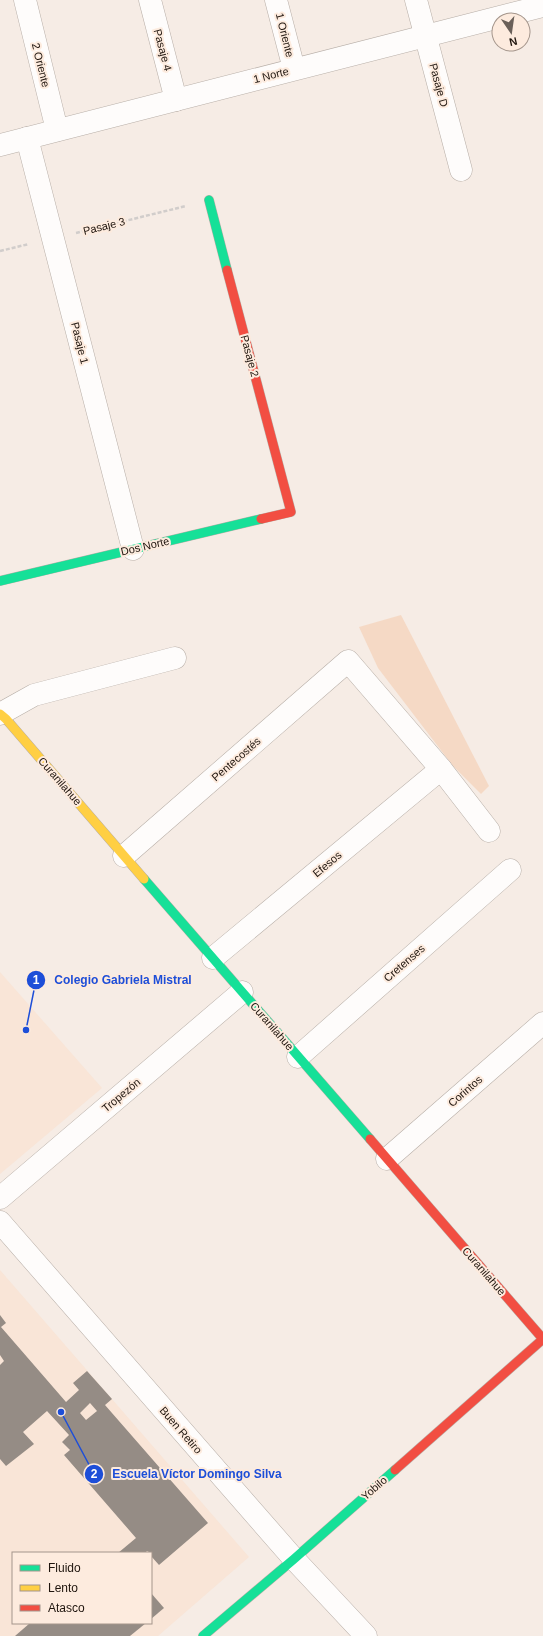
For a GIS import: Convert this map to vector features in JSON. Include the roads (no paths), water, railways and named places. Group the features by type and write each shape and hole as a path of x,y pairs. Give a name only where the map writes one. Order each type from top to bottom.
{"street":[{"name":"2 Oriente","path":"25,0 57,130"},
{"name":"Pasaje 4","path":"150,0 176,100"},
{"name":"1 Oriente","path":"276,0 294,69"},
{"name":"Pasaje D","path":"416,0 461,170"},
{"name":"1 Norte","path":"0,145 543,6"},
{"name":"Pasaje 1","path":"27,138 133,549"},
{"name":"Pasaje 2","path":"209,200 291,512"},
{"name":"Dos Norte","path":"0,581 291,512"},
{"path":"0,714 34,695 176,658"},
{"name":"Pentecostés","path":"124,856 348,661 441,769"},
{"name":"Curanilahue","path":"0,714 543,1339"},
{"path":"441,769 489,831"},
{"name":"Efesos","path":"213,958 441,769"},
{"name":"Cretenses","path":"298,1056 510,870"},
{"name":"Tropezón","path":"0,1198 242,992"},
{"name":"Corintos","path":"387,1159 543,1023"},
{"name":"Buen Retiro","path":"0,1222 294,1559 366,1636"},
{"name":"Yobilo","path":"203,1636 294,1559 543,1339"}],"place":[{"name":"Colegio Gabriela Mistral","path":"26,1030"},
{"name":"Escuela Víctor Domingo Silva","path":"61,1412"}]}
